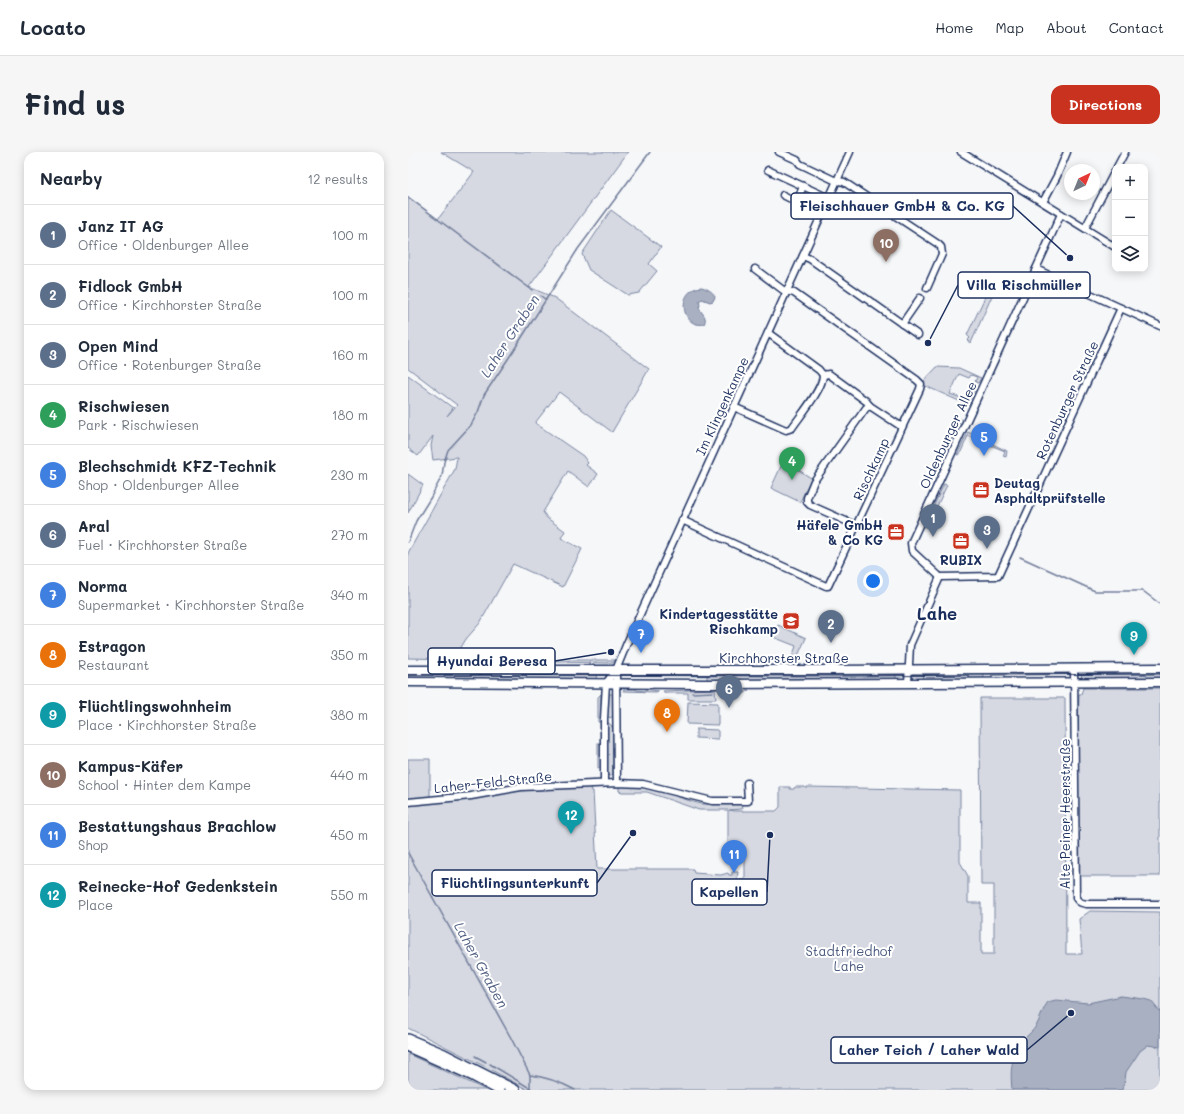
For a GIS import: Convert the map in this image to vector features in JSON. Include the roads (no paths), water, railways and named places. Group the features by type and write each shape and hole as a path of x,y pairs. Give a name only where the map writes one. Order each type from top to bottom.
{"highway":[{"path":"409,1041 490,1081 515,1090"},
{"path":"490,1081 499,1090"}],"main road":[{"name":"Kirchhorster Straße","path":"408,670 908,670 1160,668"},
{"name":"Kirchhorster Straße","path":"408,682 1160,682"}],"street":[{"path":"779,152 797,160 800,164 837,181 844,182 941,247 941,258 927,288"},
{"name":"Im Klingenkampe","path":"616,670 682,520 850,152"},
{"path":"961,152 1112,245"},
{"path":"1043,202 1068,152"},
{"path":"1119,164 1125,152"},
{"path":"768,170 829,198"},
{"path":"1085,228 1112,178"},
{"path":"797,202 803,186"},
{"path":"783,195 822,215"},
{"name":"Oldenburger Allee","path":"940,577 912,551 910,547 911,543 1061,214"},
{"path":"803,256 810,259 918,335"},
{"path":"755,269 787,291"},
{"path":"1036,269 1160,326"},
{"name":"Rischkamp","path":"682,520 826,586 831,584 921,384 794,293 787,291"},
{"path":"902,324 920,298"},
{"name":"Rotenburger Straße","path":"940,577 998,576 1121,308"},
{"path":"734,406 789,430 822,382 823,375 819,370 768,333"},
{"path":"823,375 829,374 866,401 870,406 902,427"},
{"path":"857,526 810,505 807,498 814,481 866,408 870,406"},
{"path":"908,683 910,645 940,577"},
{"name":"Alte Peiner Heerstraße","path":"1074,668 1076,898 1081,903 1087,904 1160,904"},
{"path":"604,783 604,720 606,683 616,670"},
{"path":"616,670 617,783"},
{"name":"Laher-Feld-Straße","path":"408,802 471,796 521,787 604,783 643,784 712,801 748,801 748,783"}],"water":[{"path":"702,287 708,289 715,297 713,301 710,302 702,299 699,301 699,308 704,316 705,322 704,324 696,324 690,321 686,315 684,308 685,301 688,294 693,289"},
{"path":"1121,996 1151,1001 1160,1012 1160,1047 1148,1045 1140,1051 1126,1072 1122,1090 1012,1090 1011,1075 1014,1057 1020,1045 1036,1026 1048,1002 1056,1000 1088,1003"}],"waterway":[{"name":"Laher Graben","path":"408,542 416,521 442,476 448,450 471,425 478,412 484,395 578,249 650,152"},
{"path":"408,197 532,290"},
{"name":"Laher Graben","path":"541,296 546,300"},
{"path":"1020,557 1095,591 1143,591 1160,604"},
{"path":"724,691 745,692"},
{"path":"692,693 713,692"},
{"name":"Laher Graben","path":"408,853 511,1038 530,1075 530,1089"},
{"path":"475,1056 486,1062"},
{"path":"490,1064 533,1090"},
{"path":"530,1075 553,1080 575,1090"}],"tram line":[{"path":"408,675 848,676 1160,674"}],"place":[{"name":"Fleischhauer GmbH & Co. KG","path":"1070,258"},
{"name":"Kampus-Käfer","path":"886,262"},
{"name":"Villa Rischmüller","path":"928,343"},
{"name":"Blechschmidt KFZ-Technik","path":"984,456"},
{"name":"Rischwiesen","path":"792,480"},
{"name":"Deutag Asphaltprüfstelle","path":"981,490"},
{"name":"Häfele GmbH & Co KG","path":"896,532"},
{"name":"Janz IT AG","path":"933,537"},
{"name":"RUBIX","path":"961,541"},
{"name":"Open Mind","path":"987,549"},
{"name":"Kindertagesstätte Rischkamp","path":"791,621"},
{"name":"Fidlock GmbH","path":"831,643"},
{"name":"Hyundai Beresa","path":"611,652"},
{"name":"Norma","path":"641,653"},
{"name":"Flüchtlingswohnheim","path":"1134,655"},
{"name":"Aral","path":"729,708"},
{"name":"Estragon","path":"667,732"},
{"name":"Flüchtlingsunterkunft","path":"633,833"},
{"name":"Reinecke-Hof Gedenkstein","path":"571,834"},
{"name":"Kapellen","path":"770,835"},
{"name":"Bestattungshaus Brachlow","path":"734,873"},
{"name":"Laher Teich / Laher Wald","path":"1071,1013"}],"district":[{"name":"Lahe","path":"937,614"}],"park label":[{"name":"Stadtfriedhof Lahe","path":"849,958"}]}
